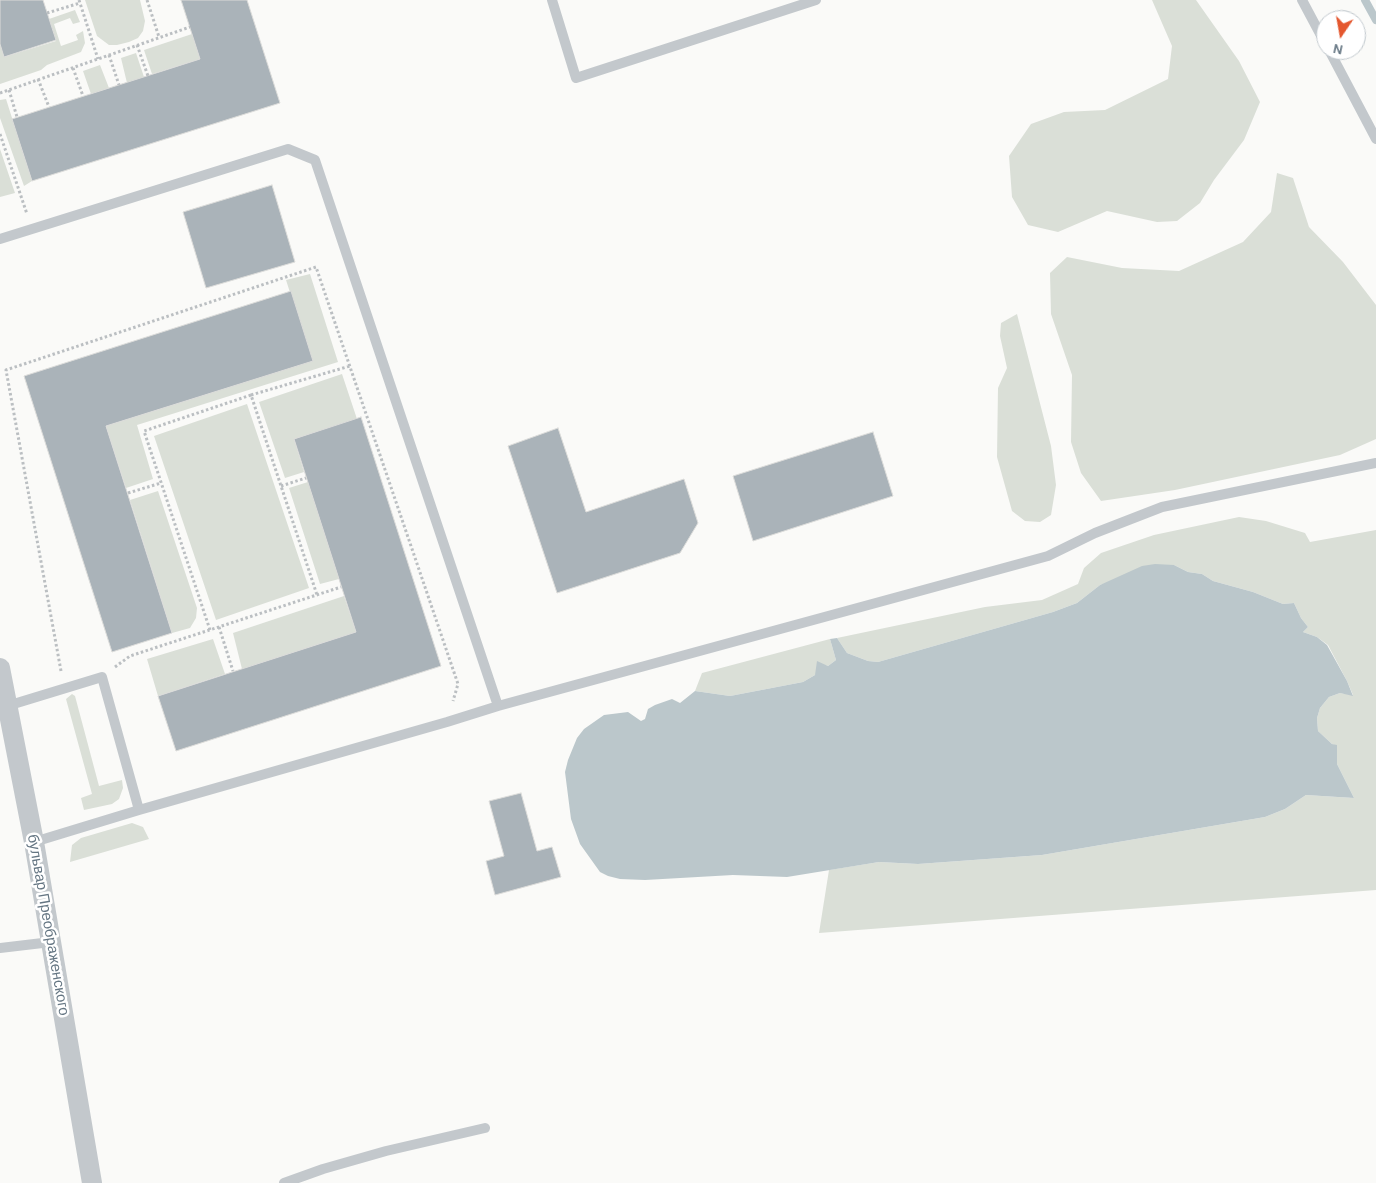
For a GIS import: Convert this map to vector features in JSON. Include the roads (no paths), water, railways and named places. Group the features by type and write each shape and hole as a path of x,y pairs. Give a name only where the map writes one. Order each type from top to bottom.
{"street":[{"name":"бульвар Преображенского","path":"0,668 34,842 92,1183"}],"lane":[{"path":"552,0 576,78 816,0"},
{"path":"1302,0 1316,26"},
{"path":"1334,60 1376,139"},
{"path":"0,239 288,149 315,160 498,706"},
{"path":"34,842 498,706 1048,556 1095,533 1162,507 1376,463"},
{"path":"7,706 102,677 139,810"},
{"path":"0,948 51,942"},
{"path":"284,1183 386,1150 486,1128"}],"waterway":[{"path":"1365,0 1376,20"}]}
